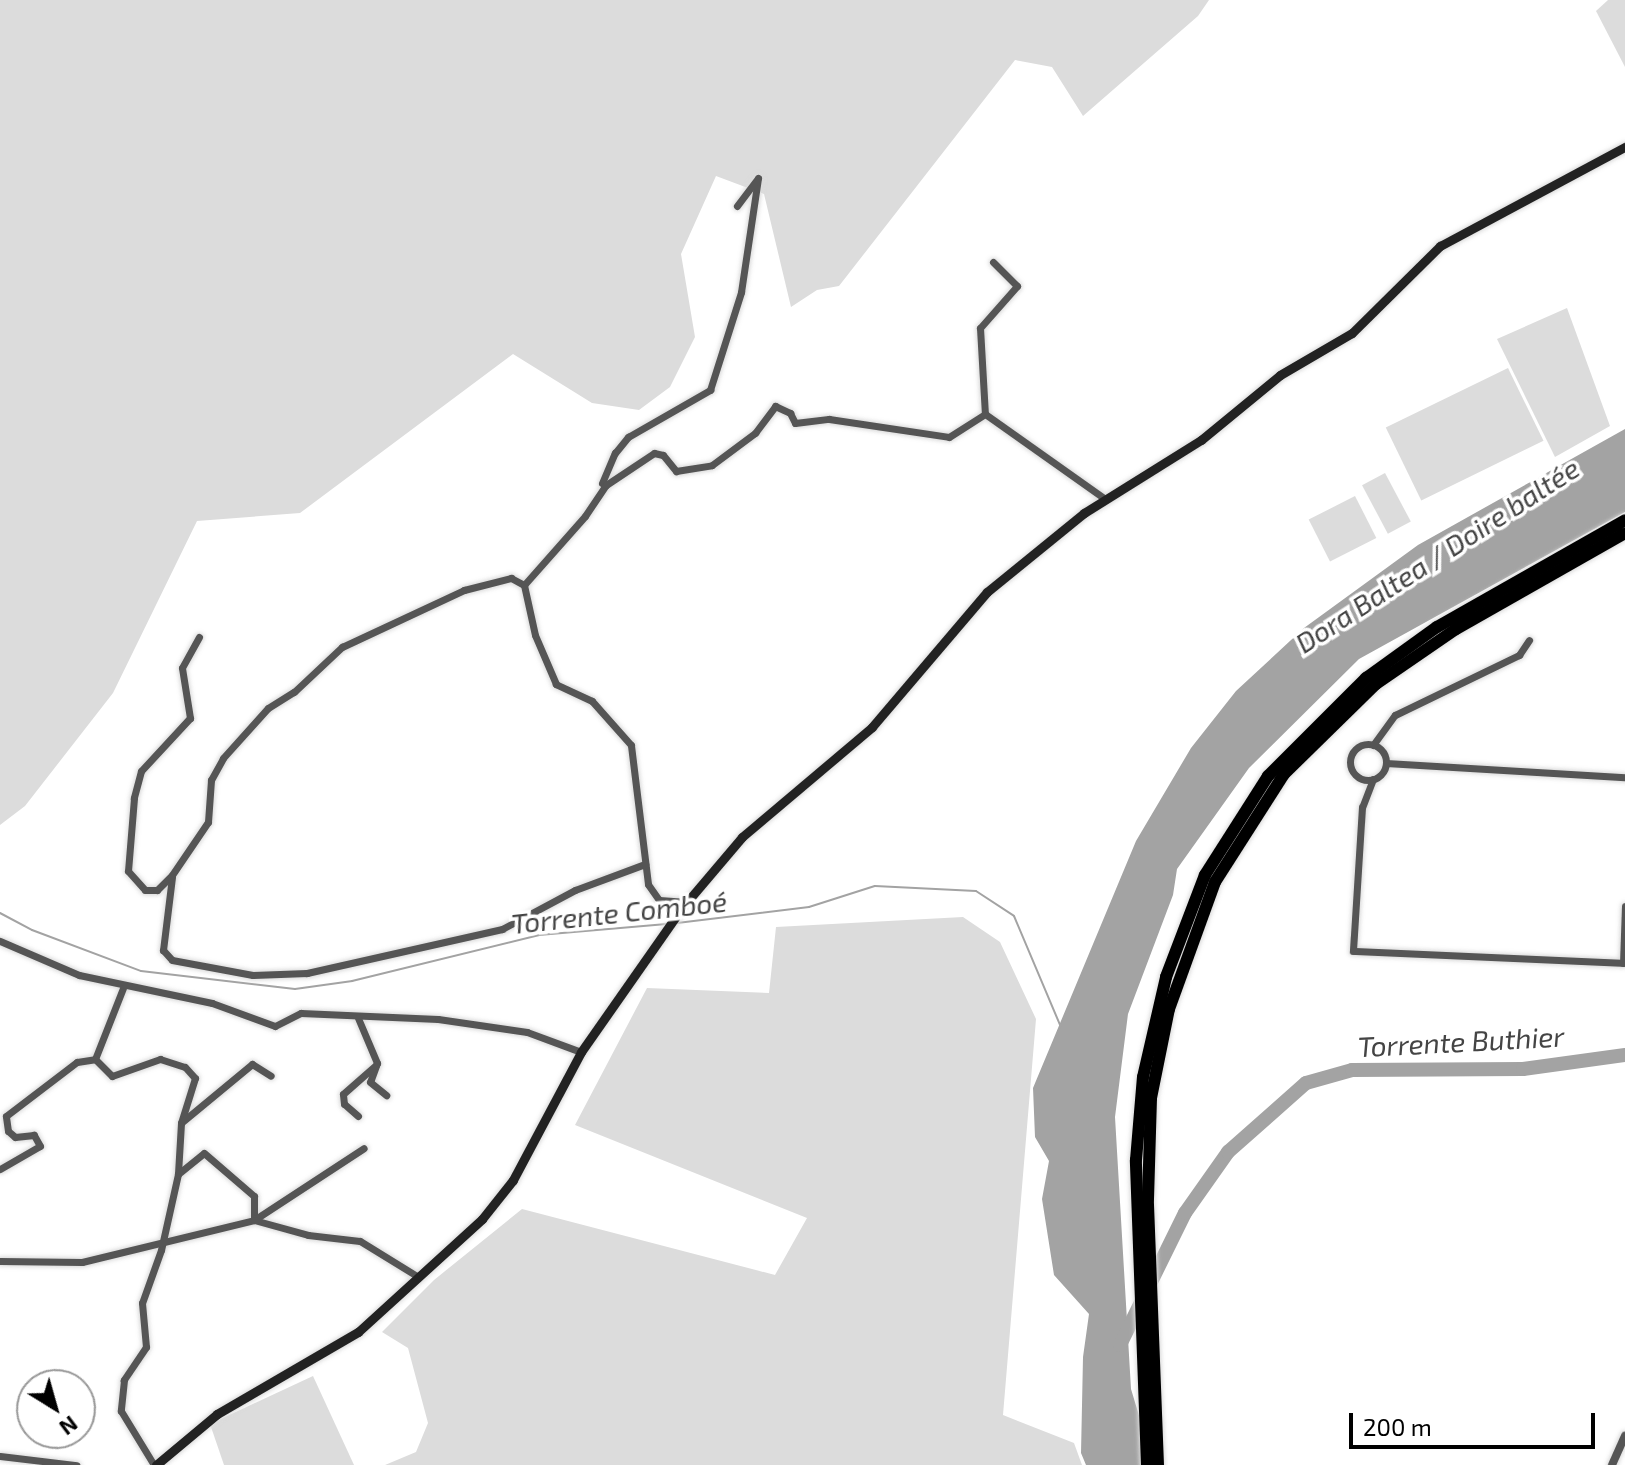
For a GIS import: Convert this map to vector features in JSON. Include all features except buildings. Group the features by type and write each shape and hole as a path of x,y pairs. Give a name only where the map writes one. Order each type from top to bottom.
{"highway":[{"path":"1147,1465 1136,1160 1143,1077 1166,977 1205,875 1242,811 1296,743 1404,649 1625,520"},
{"path":"1158,1465 1149,1133 1169,1009 1197,925 1235,846 1284,774 1337,718 1422,651 1625,533"}],"main road":[{"path":"155,1465 217,1414 338,1346 498,1202 581,1052 684,905 758,822 872,727 987,592 1105,499 1201,440 1280,375 1352,333 1450,239 1625,147"}],"street":[{"path":"606,485 602,483 615,453 628,437 710,390 741,292 758,178 737,206"},
{"path":"985,414 980,328 1017,286 993,262"},
{"path":"524,585 585,516 606,485 654,453 663,455 676,471 712,465 755,433 775,406 790,413 795,423 829,419 949,437 985,414"},
{"path":"985,414 1105,499"},
{"path":"199,637 182,668 190,718 141,771 129,842 128,871 137,885 157,890 172,875 208,822 211,780 223,758 268,708 342,647 464,590 511,578 524,585 535,635 556,684 592,701 631,745 648,884 659,900 684,905"},
{"path":"1373,779 1355,774 1351,762 1355,750 1373,745 1395,715 1519,655 1529,640"},
{"path":"1373,745 1386,763"},
{"path":"1386,763 1625,777"},
{"path":"1386,763 1373,779 1362,807 1353,951 1623,963 1625,906"},
{"path":"172,875 165,899 163,950 172,960 253,975 307,973 502,929 575,890 645,864"},
{"path":"0,941 123,988 212,1003 275,1026 301,1013 358,1018 438,1019 527,1032 581,1052"},
{"path":"95,1059 123,988"},
{"path":"358,1018 377,1063 370,1082 386,1095"},
{"path":"95,1059 112,1076 160,1059 185,1067 195,1078 181,1123 178,1174 142,1303 146,1347 124,1380 121,1411 155,1465"},
{"path":"0,1169 40,1146 34,1135 15,1137 8,1131 6,1116 77,1062 95,1059"},
{"path":"358,1116 344,1104 343,1094 377,1063"},
{"path":"181,1123 252,1064 271,1076"},
{"path":"0,1261 82,1262 162,1239 254,1220 364,1148"},
{"path":"178,1174 204,1153 254,1196 254,1220"},
{"path":"254,1220 308,1235 360,1241 417,1276"},
{"path":"1612,1465 1625,1436"},
{"path":"0,1456 76,1465"}],"shaded area":[{"path":"0,0 1209,0 1198,16 1083,116 1052,67 1015,60 839,286 817,290 791,307 764,194 716,176 681,254 695,337 670,387 639,410 592,403 513,354 300,513 197,521 113,693 25,806 0,825"},
{"path":"1608,0 1625,0 1625,67 1596,11"},
{"path":"1567,308 1610,426 1555,457 1497,339"},
{"path":"1508,368 1544,441 1421,500 1386,428"},
{"path":"1385,473 1411,522 1388,534 1362,485"},
{"path":"1355,496 1376,538 1330,561 1309,520"},
{"path":"963,917 1000,942 1036,1019 1003,1415 1074,1443 1082,1465 385,1465 416,1452 428,1423 408,1348 382,1332 434,1280 522,1209 775,1275 807,1218 575,1125 647,988 769,993 776,927"},
{"path":"313,1376 354,1465 224,1465 210,1424"}],"water":[{"name":"Dora Baltea / Doire baltée","path":"1625,429 1625,512 1359,659 1249,768 1177,869 1173,895 1128,1014 1115,1117 1131,1389 1154,1465 1086,1465 1081,1453 1083,1357 1089,1314 1054,1275 1042,1199 1049,1161 1035,1137 1033,1088 1136,841 1191,748 1236,691 1304,628 1418,545"}],"waterway":[{"name":"Torrente Comboé","path":"677,923 809,907 875,886 976,891 1014,916 1061,1027"},
{"name":"Torrente Comboé","path":"0,913 32,930 141,971 295,989 352,981 539,935 667,924"},
{"name":"Torrente Buthier","path":"1120,1345 1185,1213 1228,1152 1306,1083 1352,1070 1523,1069 1625,1055"}]}
